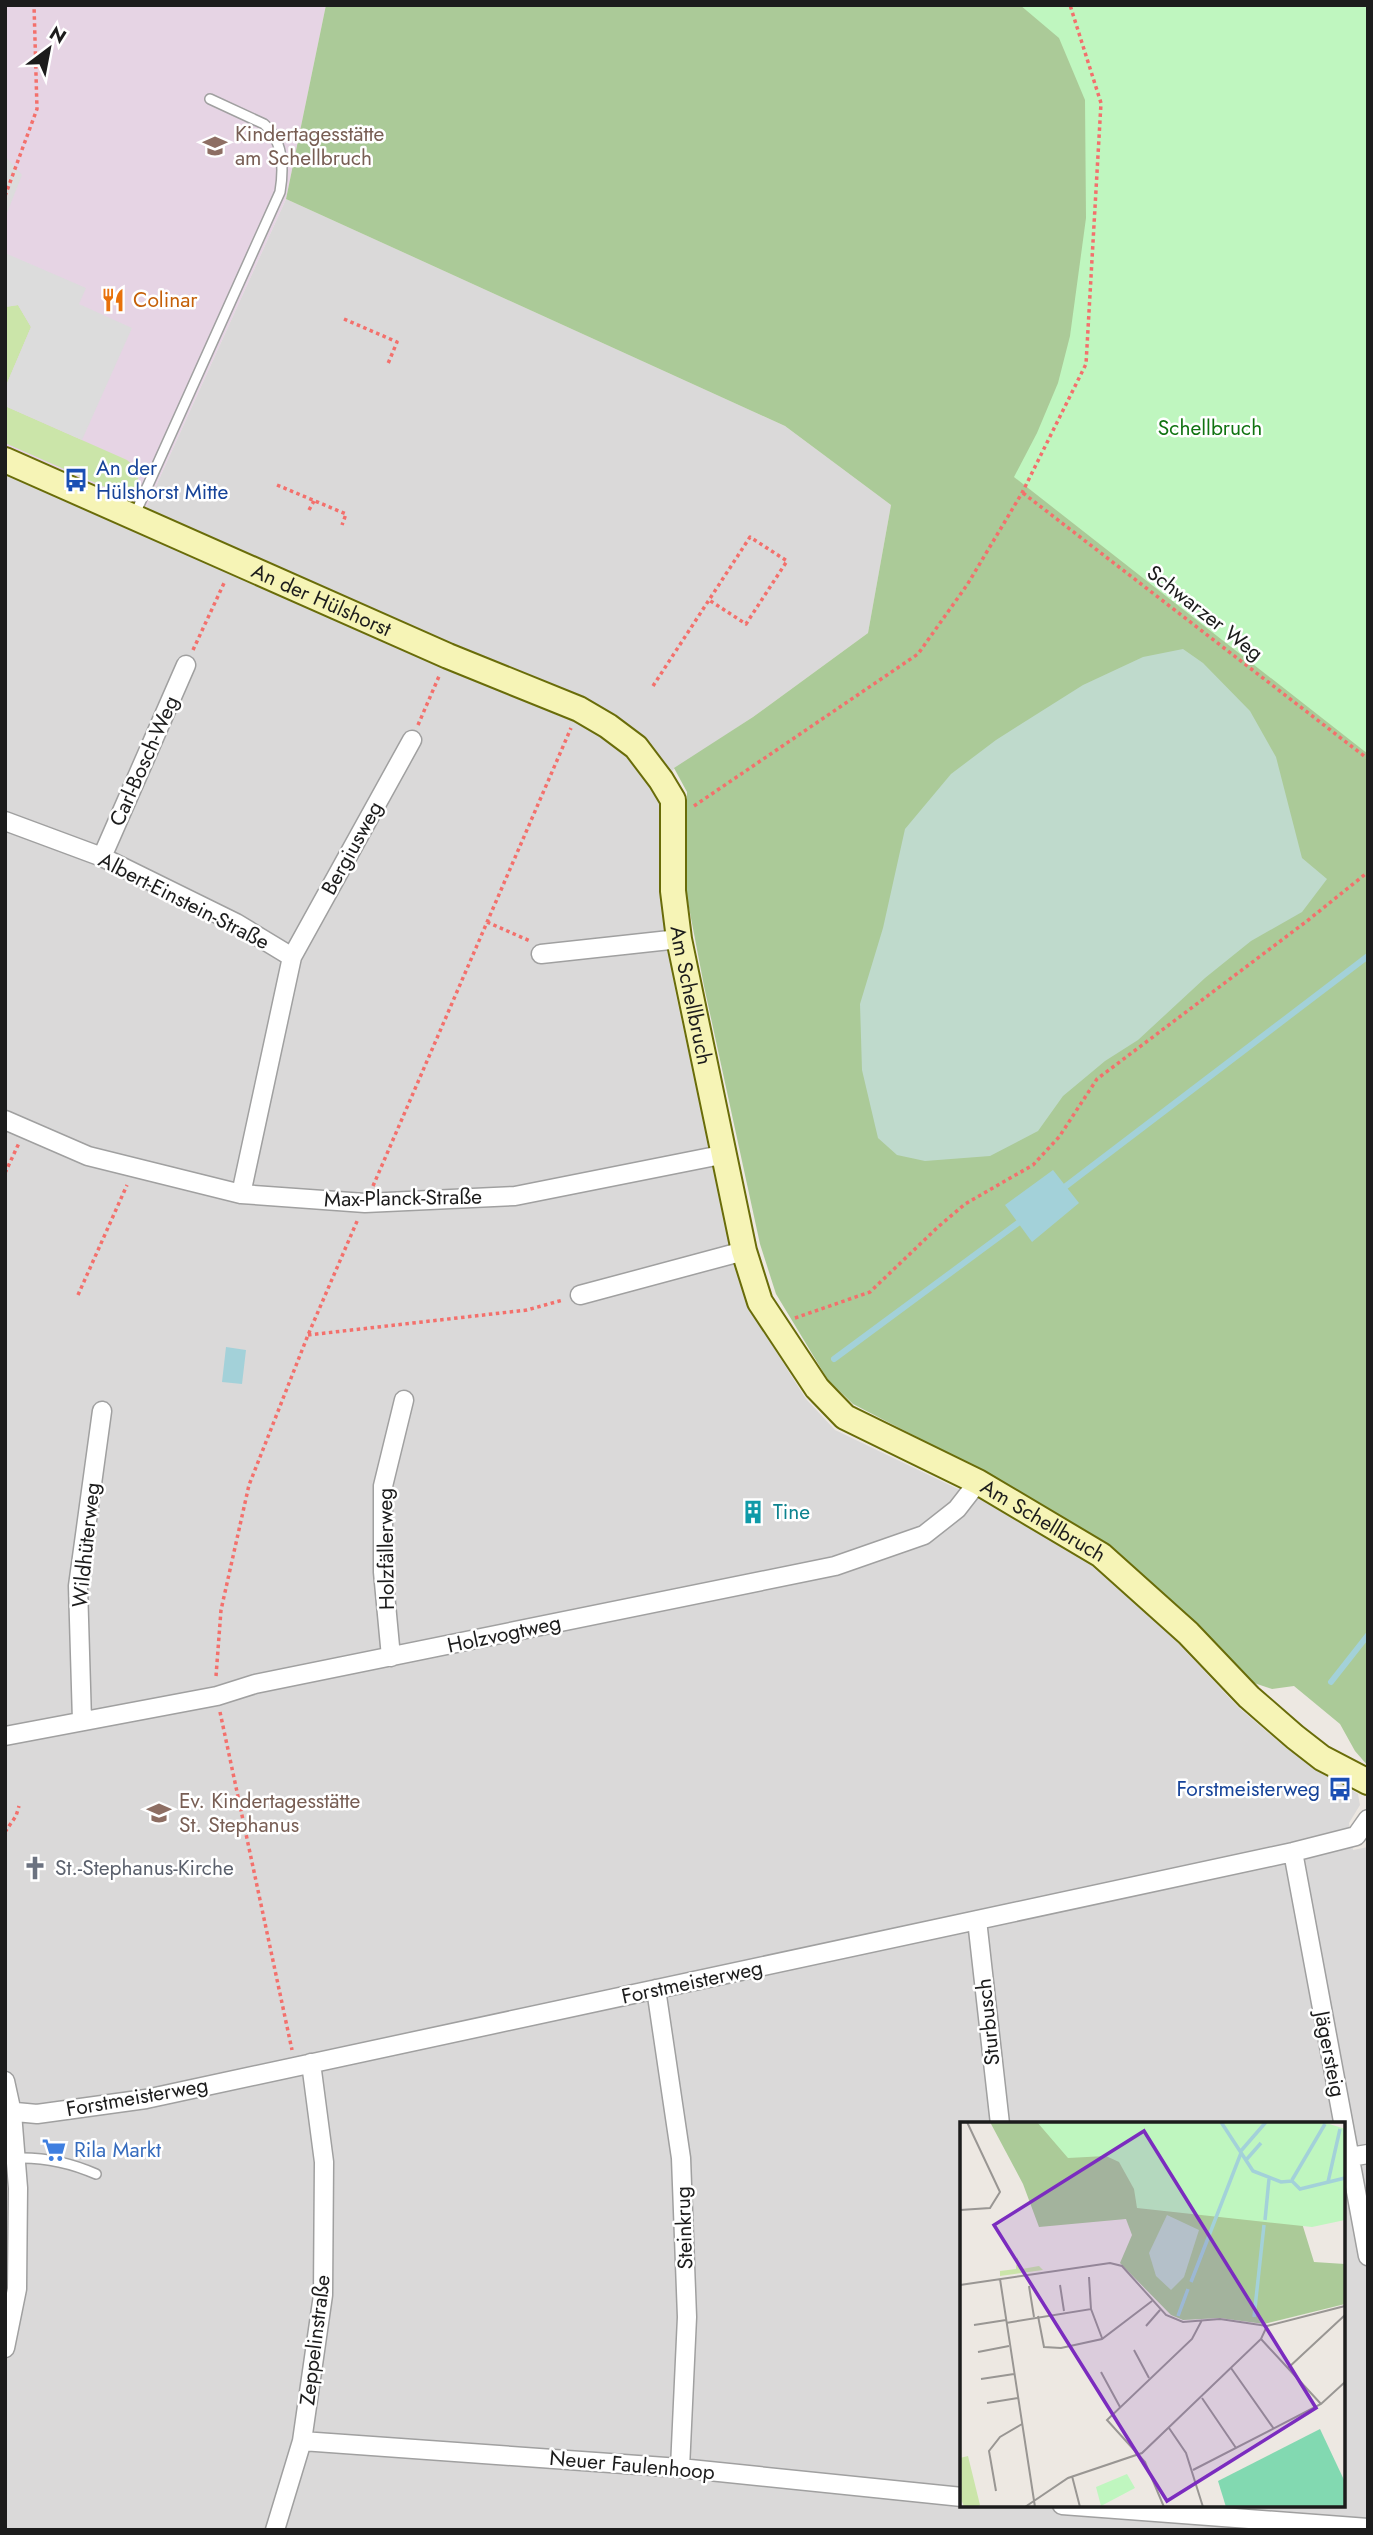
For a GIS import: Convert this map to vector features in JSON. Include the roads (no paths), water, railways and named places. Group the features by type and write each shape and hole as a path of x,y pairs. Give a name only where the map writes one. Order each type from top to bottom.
{"street":[{"name":"An der Hülshorst","path":"5,460 448,656 579,709 636,747"},
{"name":"Carl-Bosch-Weg","path":"102,857 186,664"},
{"name":"Bergiusweg","path":"292,957 412,740"},
{"name":"Am Schellbruch","path":"636,747 673,800 673,891 679,939 726,1154 744,1251 760,1302 817,1388 845,1417 978,1482 1101,1555 1188,1633 1249,1697 1295,1737 1322,1758 1368,1782"},
{"name":"Albert-Einstein-Straße","path":"5,821 102,857 236,923 292,957 241,1194"},
{"path":"549,954 679,939"},
{"name":"Max-Planck-Straße","path":"5,1120 88,1156 241,1194 365,1203 515,1196 726,1154"},
{"path":"580,1295 744,1251"},
{"name":"Holzfällerweg","path":"391,1657 383,1572 383,1486 404,1400"},
{"name":"Wildhüterweg","path":"82,1721 78,1586 102,1411"},
{"name":"Holzvogtweg","path":"5,1736 217,1696 256,1684 835,1566 924,1535 957,1509 978,1482"},
{"name":"Forstmeisterweg","path":"8,2112 37,2114 146,2099 1293,1852 1356,1836 1368,1819"},
{"name":"Jägersteig","path":"1293,1852 1343,2122"},
{"name":"Sturbusch","path":"977,1920 1000,2122"},
{"name":"Steinkrug","path":"656,1989 681,2158 687,2317 680,2468"},
{"name":"Zeppelinstraße","path":"275,2530 302,2441 323,2295 324,2162 304,2064"},
{"path":"5,2081 18,2188 17,2289 5,2348"},
{"name":"Jägersteig","path":"1345,2130 1368,2256"},
{"path":"1350,2157 1368,2154"},
{"name":"Neuer Faulenhoop","path":"302,2441 680,2468 960,2497"},
{"path":"1089,2507 1368,2528"}],"lane":[{"path":"134,516 280,192 282,160 271,130 264,124 210,99"},
{"path":"16,2158 41,2157 63,2161 96,2174"}],"water":[{"path":"1053,1170 1079,1203 1032,1242 1005,1205"},
{"path":"226,1347 246,1350 242,1384 222,1382"}],"waterway":[{"path":"1066,1186 1368,956"},
{"path":"834,1359 1018,1223"},
{"path":"1331,1682 1368,1635"}],"place":[{"name":"Kindertagesstätte am Schellbruch","path":"215,146"},
{"name":"Colinar","path":"113,300"},
{"name":"An der Hülshorst Mitte","path":"76,480"},
{"name":"Tine","path":"753,1512"},
{"name":"Forstmeisterweg","path":"1340,1789"},
{"name":"Ev. Kindertagesstätte St. Stephanus","path":"159,1813"},
{"name":"St.-Stephanus-Kirche","path":"35,1868"},
{"name":"Rila Markt","path":"54,2150"}],"park label":[{"name":"Schellbruch","path":"1210,428"}]}
